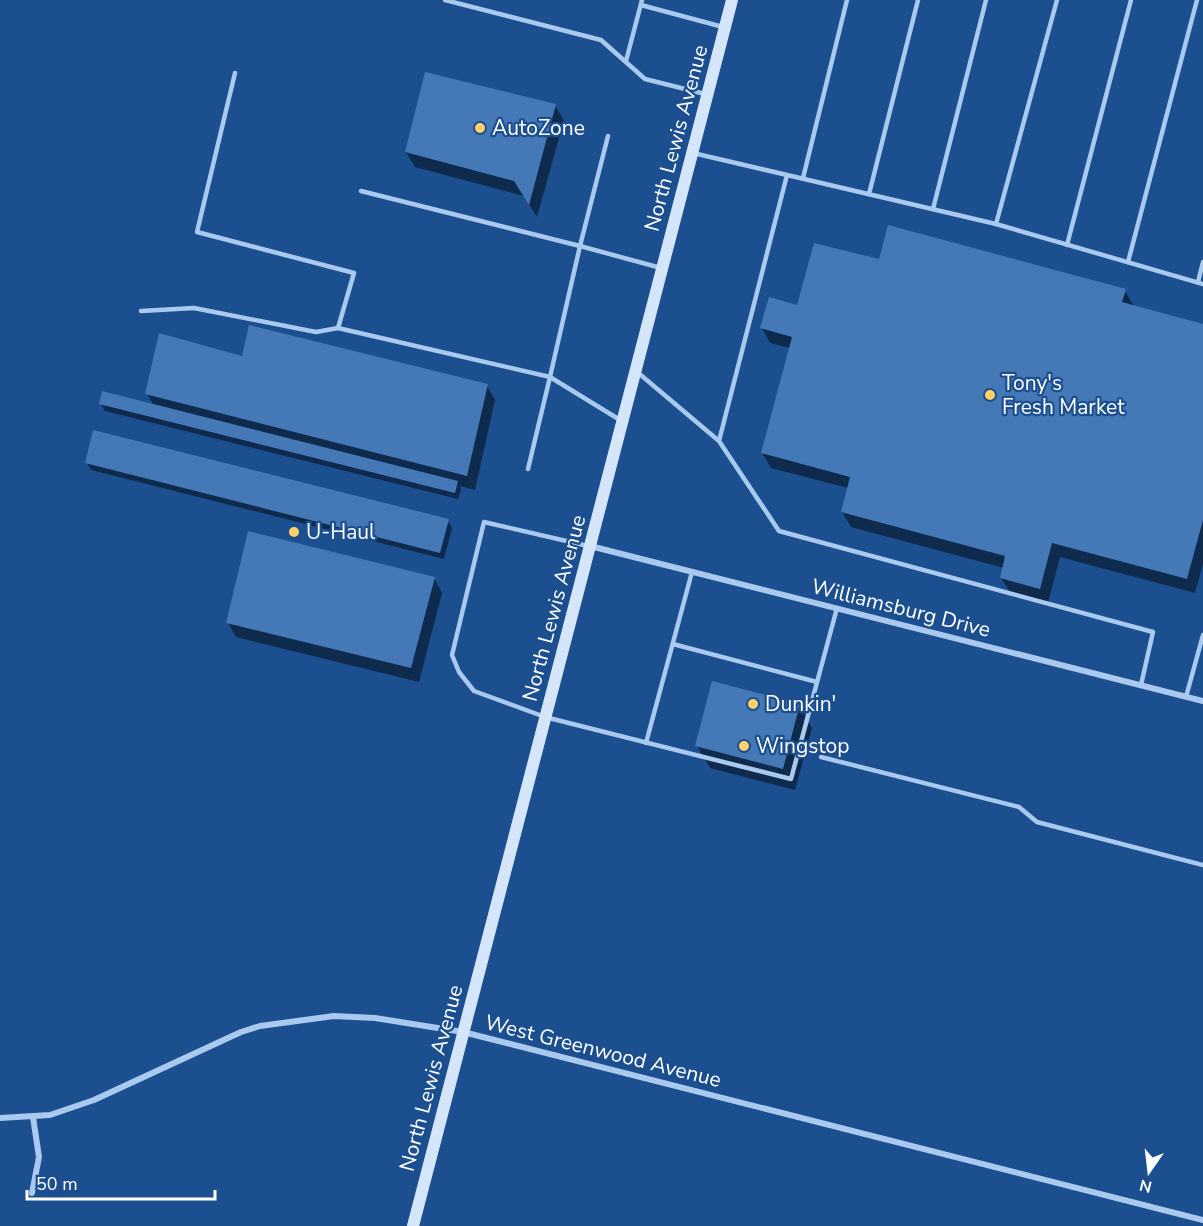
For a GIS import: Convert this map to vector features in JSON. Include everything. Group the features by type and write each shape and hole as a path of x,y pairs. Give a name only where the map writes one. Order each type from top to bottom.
{"main road":[{"name":"North Lewis Avenue","path":"413,1226 732,0"}],"street":[{"name":"Williamsburg Drive","path":"590,546 1203,701"},
{"name":"West Greenwood Avenue","path":"0,1118 50,1115 94,1100 241,1032 260,1026 334,1016 375,1018 463,1032 1203,1220"},
{"path":"32,1193 39,1157 33,1117"}],"lane":[{"path":"445,0 601,40 645,79 708,95"},
{"path":"803,178 847,0"},
{"path":"869,194 918,0"},
{"path":"933,209 986,0"},
{"path":"996,224 1057,0"},
{"path":"1067,245 1131,0"},
{"path":"1128,262 1197,0"},
{"path":"626,62 641,3 725,28"},
{"path":"235,73 197,232 354,273 338,328"},
{"path":"528,470 608,136"},
{"path":"693,153 996,224 1200,283 1203,262"},
{"path":"719,441 787,175"},
{"path":"361,191 662,268"},
{"path":"141,311 194,308 316,332 338,328 550,377 623,422"},
{"path":"636,371 719,441 779,531 1153,633 1141,685"},
{"path":"590,546 484,522 452,655 459,672 474,691 545,717 792,779 837,608"},
{"path":"646,742 692,572"},
{"path":"1186,697 1203,635"},
{"path":"673,644 817,682"},
{"path":"821,757 1019,807 1037,822 1203,865"}],"building":[{"name":"AutoZone","path":"425,72 556,104 529,205 514,181 405,152"},
{"name":"Tony's Fresh Market","path":"888,225 1126,289 1122,302 1203,324 1203,520 1187,579 1052,543 1040,589 1000,578 1005,556 841,512 850,477 761,453 792,337 760,328 769,297 797,305 814,243 879,259"},
{"path":"249,325 488,384 467,476 145,394 159,333 242,356"},
{"path":"102,391 458,481 455,493 99,404"},
{"path":"93,430 449,519 440,553 85,463"},
{"path":"248,531 435,577 411,668 226,623"},
{"path":"712,681 800,704 783,769 695,746"}],"place":[{"name":"AutoZone","path":"480,128"},
{"name":"Tony's Fresh Market","path":"990,395"},
{"name":"U-Haul","path":"294,532"},
{"name":"Dunkin'","path":"753,704"},
{"name":"Wingstop","path":"744,746"}]}
